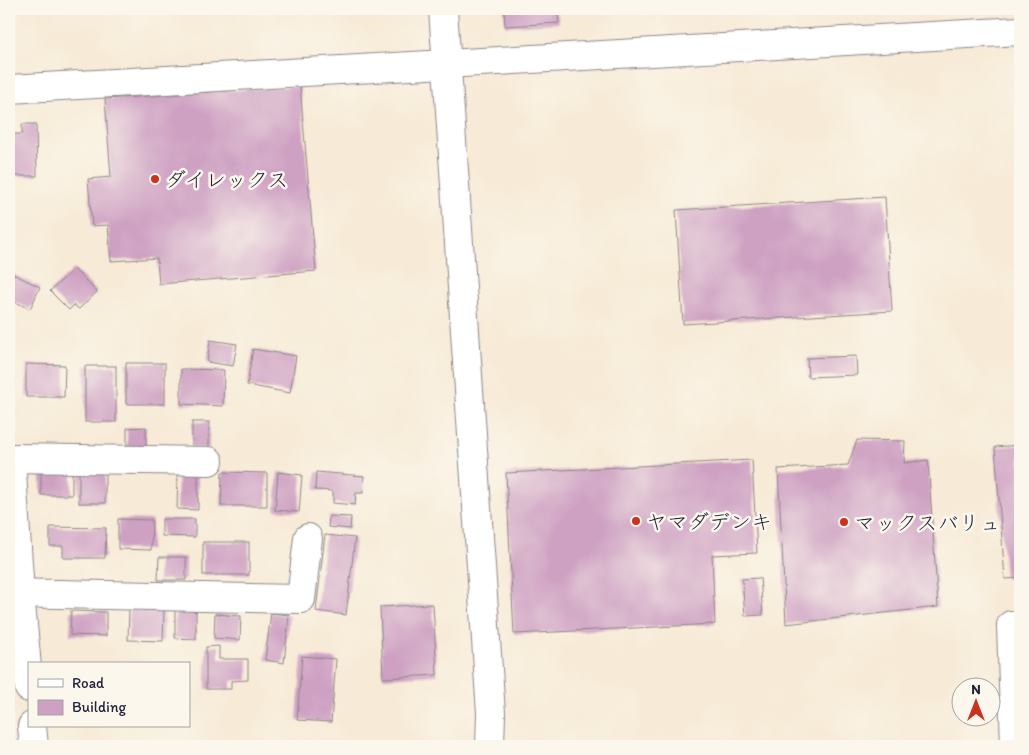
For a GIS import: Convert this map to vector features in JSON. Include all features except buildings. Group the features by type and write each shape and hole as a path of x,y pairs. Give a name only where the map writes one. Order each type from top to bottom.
{"street":[{"path":"443,9 491,703 490,746"},
{"path":"9,88 1020,31"},
{"path":"28,682 14,593 10,458 209,461"},
{"path":"14,593 301,599 308,538"},
{"path":"1011,625 1015,746"},
{"path":"32,728 34,746"}],"place":[{"name":"ダイレックス","path":"155,179"},
{"name":"ヤマダデンキ","path":"636,521"},
{"name":"マックスバリュ","path":"844,522"}]}
